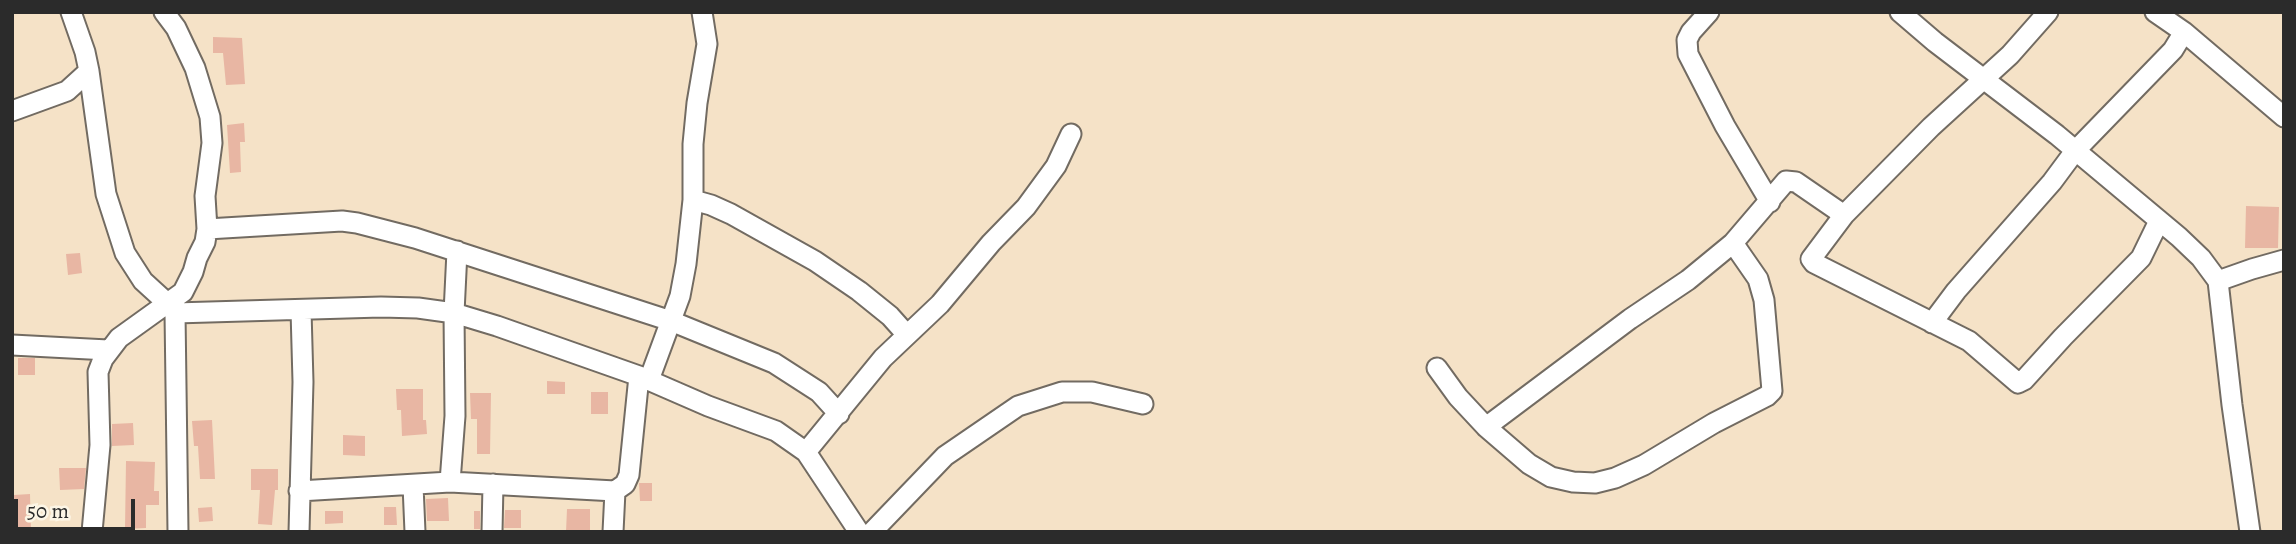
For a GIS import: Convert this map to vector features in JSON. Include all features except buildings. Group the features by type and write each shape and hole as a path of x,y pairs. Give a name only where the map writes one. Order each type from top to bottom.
{"street":[{"path":"71,12 85,52 106,194 119,236 133,269 170,308 418,308 454,313 497,326 644,378 708,406 776,431 806,452 859,532"},
{"path":"92,532 100,445 99,372 108,350 119,338 170,308 183,292 190,282 207,229 205,196 212,143 210,117 195,68 176,28 164,12"},
{"path":"299,491 450,482 615,491 625,484 629,475 644,378 680,296 693,200 693,144 697,103 707,44 702,12"},
{"path":"1709,12 1690,32 1687,40 1688,54 1725,126 1770,202"},
{"path":"1900,12 2159,221 2201,258 2218,281 2250,532"},
{"path":"2048,12 1984,79 1931,127 1844,215 1811,259 1814,263 1969,341 2018,383 2024,380 2141,258 2159,221"},
{"path":"2155,12 2184,32 2284,117"},
{"path":"1932,323 1962,283 2052,182 2075,151 2173,50 2184,32"},
{"path":"12,111 67,91 89,71"},
{"path":"806,452 883,358 940,304 1026,206 1055,166 1071,134"},
{"path":"1486,427 1630,319 1688,280 1733,243 1786,181 1791,180 1844,215"},
{"path":"693,200 731,214 816,261 880,307 907,335"},
{"path":"207,229 349,222 457,251 671,321 774,363 819,393 839,414"},
{"path":"1437,368 1458,397 1486,427 1529,464 1551,477 1573,482 1595,483 1615,478 1644,465 1714,423 1767,397 1772,391 1764,300 1758,279 1733,243"},
{"path":"450,482 456,403 454,313 457,251"},
{"path":"2218,281 2284,260"},
{"path":"170,308 178,532"},
{"path":"299,532 303,382 301,310"},
{"path":"12,345 108,350"},
{"path":"872,532 945,456 1018,406 1062,392 1092,392 1143,404"},
{"path":"492,532 493,484"},
{"path":"413,485 415,532"},
{"path":"613,532 615,491"}]}
